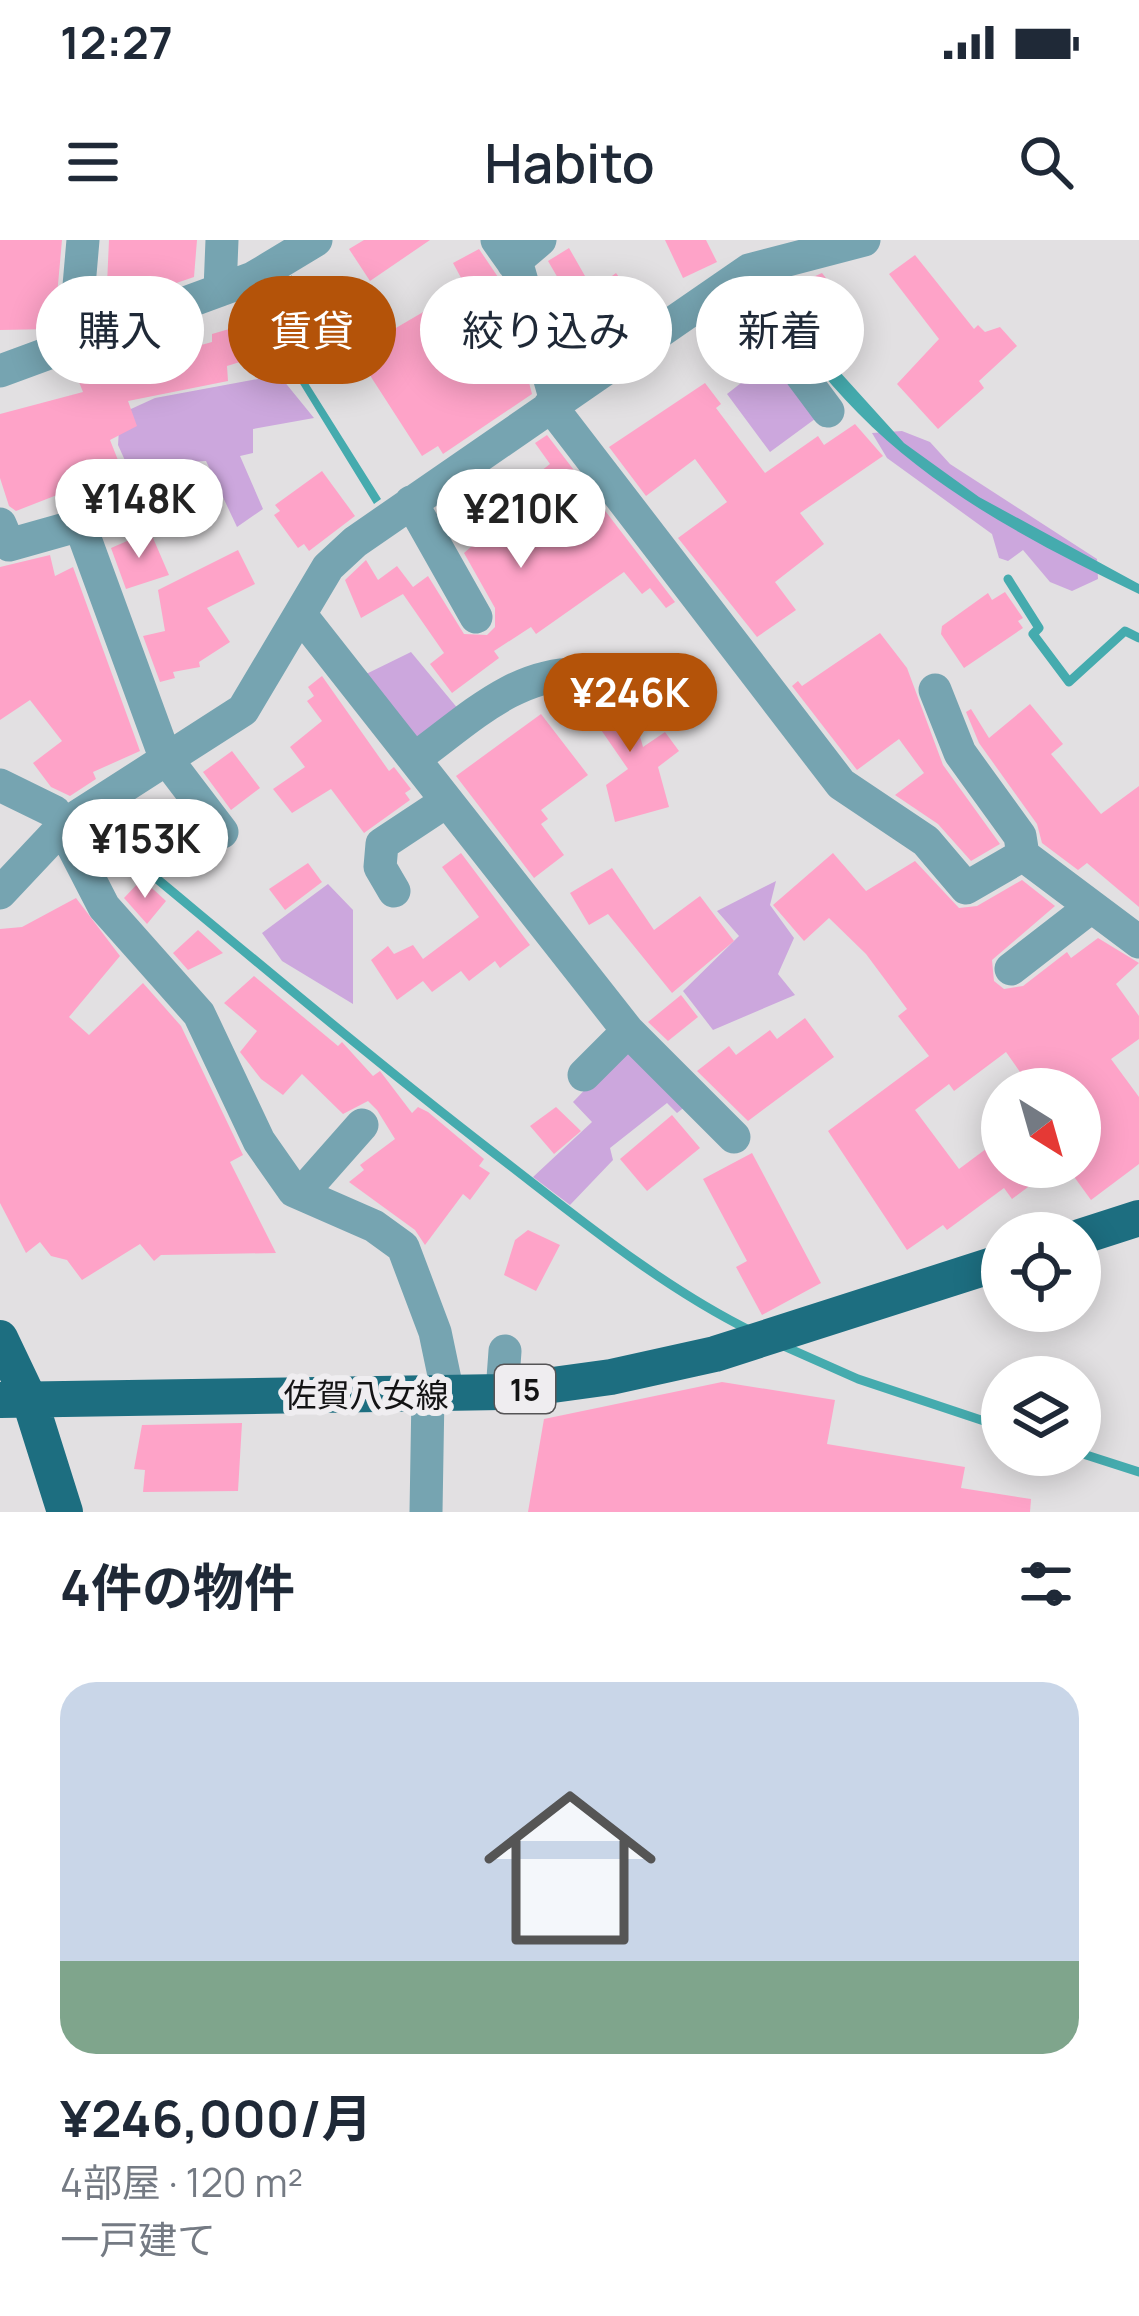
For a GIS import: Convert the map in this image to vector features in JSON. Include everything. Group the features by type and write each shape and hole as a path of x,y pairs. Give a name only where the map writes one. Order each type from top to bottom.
{"main road":[{"path":"1101,1230 1139,1218"},
{"name":"佐賀八女線","path":"15,1401 502,1392 611,1377 715,1354 981,1269"},
{"path":"0,1338 15,1401 65,1512"}],"street":[{"path":"80,276 83,240"},
{"path":"220,290 222,240"},
{"path":"204,296 253,278 316,240"},
{"path":"540,240 505,251 553,403 842,784 926,841 966,888 1023,855"},
{"path":"0,892 64,825 243,710 328,567 411,502 739,264 864,240"},
{"path":"739,264 828,411"},
{"path":"0,371 36,357"},
{"path":"411,502 476,617"},
{"path":"0,524 8,544 80,525 165,757 222,832"},
{"path":"300,614 628,1031 734,1137"},
{"path":"414,759 517,685 547,672 582,674"},
{"path":"935,690 960,753 1020,836 1023,855 1139,942"},
{"path":"0,784 55,812 104,907 199,1014 260,1141 301,1194 374,1226 403,1246 435,1332 438,1394 426,1512"},
{"path":"394,891 380,868 382,844 447,801"},
{"path":"1011,969 1091,907"},
{"path":"584,1075 628,1031"},
{"path":"301,1194 362,1125"},
{"path":"502,1392 506,1351"}],"shaded area":[{"path":"230,384 286,384 314,418 253,429 253,453 240,456 263,509 237,527 206,461 188,462 202,501 151,518 118,445 120,414 155,398"},
{"path":"740,384 794,384 819,416 770,452 727,394"},
{"path":"902,431 930,442 950,464 1097,559 1098,579 1072,591 1050,582 1023,550 1008,561 999,558 992,534 887,458 872,433"},
{"path":"411,652 459,710 419,744 360,677"},
{"path":"776,881 770,905 794,938 778,974 795,995 713,1030 683,991 739,936 717,911"},
{"path":"328,884 353,910 353,1004 282,961 262,933"},
{"path":"627,1046 686,1106 677,1113 667,1103 610,1148 613,1160 570,1205 533,1177 592,1122 573,1102"}],"water":[{"path":"300,384 309,384 381,499 374,504"},
{"path":"831,384 851,384 904,443 979,497 1139,584 1139,594 1064,557 955,493 888,442"}],"building":[{"path":"0,240 62,240 59,276 36,276 36,329 0,330"},
{"path":"109,240 197,240 194,276 107,276"},
{"path":"364,240 430,240 377,276 367,276 349,249"},
{"path":"665,240 706,240 717,262 683,278"},
{"path":"569,248 585,276 557,276 548,261"},
{"path":"479,249 497,276 460,276 453,263"},
{"path":"915,255 974,329 978,325 985,332 1000,327 1017,346 979,381 984,388 938,429 897,384 939,339 889,274"},
{"path":"420,314 420,384 529,384 532,394 443,454 438,446 422,456 376,384 396,384 396,328"},
{"path":"228,329 228,381 128,401 137,426 110,440 129,488 88,504 80,486 16,511 9,506 0,478 0,414 83,392 80,384 204,384 204,344 212,342 212,334"},
{"path":"706,384 721,404 716,408 765,473 818,436 824,445 855,424 883,456 800,513 824,544 775,582 796,610 757,637 678,538 727,502 695,459 646,496 609,447"},
{"path":"547,435 675,602 666,608 650,588 642,594 624,572 536,634 531,627 494,651 499,658 452,693 430,664 444,653 403,594 361,618 345,580 366,560 378,580 397,566 413,587 428,576 464,634 487,635 495,627 495,608 464,553 539,487 532,478 550,464 535,443"},
{"path":"322,471 355,516 309,551 304,544 298,548 274,515 280,511 275,505"},
{"path":"150,531 169,575 126,589 111,548"},
{"path":"238,550 255,584 207,608 230,642 199,662 200,667 173,672 175,678 160,682 143,636 165,631 158,590"},
{"path":"50,555 55,576 73,567 140,751 93,772 96,779 70,796 51,787 33,763 62,741 30,700 0,720 0,567"},
{"path":"1005,592 1023,618 1018,621 1023,628 964,668 941,634 942,626 988,593 992,600"},
{"path":"880,633 907,668 943,765 1000,844 971,861 938,824 895,795 924,773 899,739 857,770 792,686 798,681 802,686"},
{"path":"322,676 389,771 394,767 411,789 405,793 410,800 364,833 331,789 292,813 273,789 305,767 290,747 322,721 307,701 314,696 308,687"},
{"path":"609,679 635,719 643,747 665,732 679,751 658,767 669,807 615,822 606,785 628,769 577,695 592,692"},
{"path":"1030,704 1063,744 1051,754 1101,814 1139,786 1139,907 1087,863 1078,870 1042,843 1037,824 979,743 966,712 971,709 989,738"},
{"path":"541,714 588,775 541,810 548,819 541,824 564,855 534,878 456,776"},
{"path":"232,751 260,788 231,810 203,772"},
{"path":"177,808 203,842 169,870 143,825"},
{"path":"461,853 530,945 500,968 495,961 469,981 461,971 432,992 423,981 397,1000 371,960 388,946 394,954 413,945 423,959 479,917 442,867"},
{"path":"833,853 866,891 915,861 959,908 977,906 1022,880 1055,906 992,960 994,981 1004,989 1023,986 1067,952 1071,958 1098,938 1139,963 1116,984 1139,1016 1139,1039 1111,1059 1139,1097 1139,1164 1091,1200 1082,1188 1101,1188 1101,1068 1017,1068 1006,1052 954,1091 949,1084 915,1110 959,1169 981,1153 981,1188 1004,1188 947,1230 943,1225 907,1250 828,1131 929,1056 898,1016 907,1009 866,954 829,918 804,941 773,905"},
{"path":"308,863 322,882 285,910 269,889"},
{"path":"612,868 654,930 700,896 734,941 672,993 608,914 589,925 570,893"},
{"path":"142,879 166,901 147,924 124,898"},
{"path":"76,898 120,956 69,1017 89,1035 143,983 181,1026 243,1155 230,1162 276,1253 161,1255 154,1261 140,1244 82,1280 67,1260 51,1256 40,1242 26,1253 0,1203 0,929 22,927"},
{"path":"198,930 223,953 188,970 173,953"},
{"path":"254,976 338,1046 342,1042 373,1076 380,1071 412,1113 418,1107 428,1112 484,1159 479,1166 490,1173 470,1200 463,1194 425,1245 415,1230 349,1182 364,1170 360,1165 395,1139 377,1110 368,1101 343,1114 302,1074 283,1095 261,1079 240,1052 257,1031 224,1003"},
{"path":"681,995 698,1017 668,1041 648,1022"},
{"path":"805,1018 834,1057 748,1121 697,1071 729,1046 736,1055 770,1030 777,1039"},
{"path":"556,1107 581,1131 554,1154 530,1126"},
{"path":"672,1115 700,1148 647,1191 620,1159"},
{"path":"752,1153 821,1283 762,1315 736,1267 747,1261 703,1179"},
{"path":"1004,1188 1027,1188 1012,1199"},
{"path":"528,1230 560,1245 536,1291 504,1275 515,1240"},
{"path":"722,1382 835,1400 827,1444 965,1467 961,1488 1031,1499 1030,1512 528,1512 544,1419"},
{"path":"242,1423 238,1491 143,1492 145,1470 134,1469 142,1425"}],"waterway":[{"path":"1008,579 1039,628 1033,634 1069,682 1125,631 1139,638"},
{"path":"87,821 569,1212 659,1276 753,1332"},
{"path":"779,1344 858,1379 981,1420"},
{"path":"1101,1460 1139,1472"}]}
